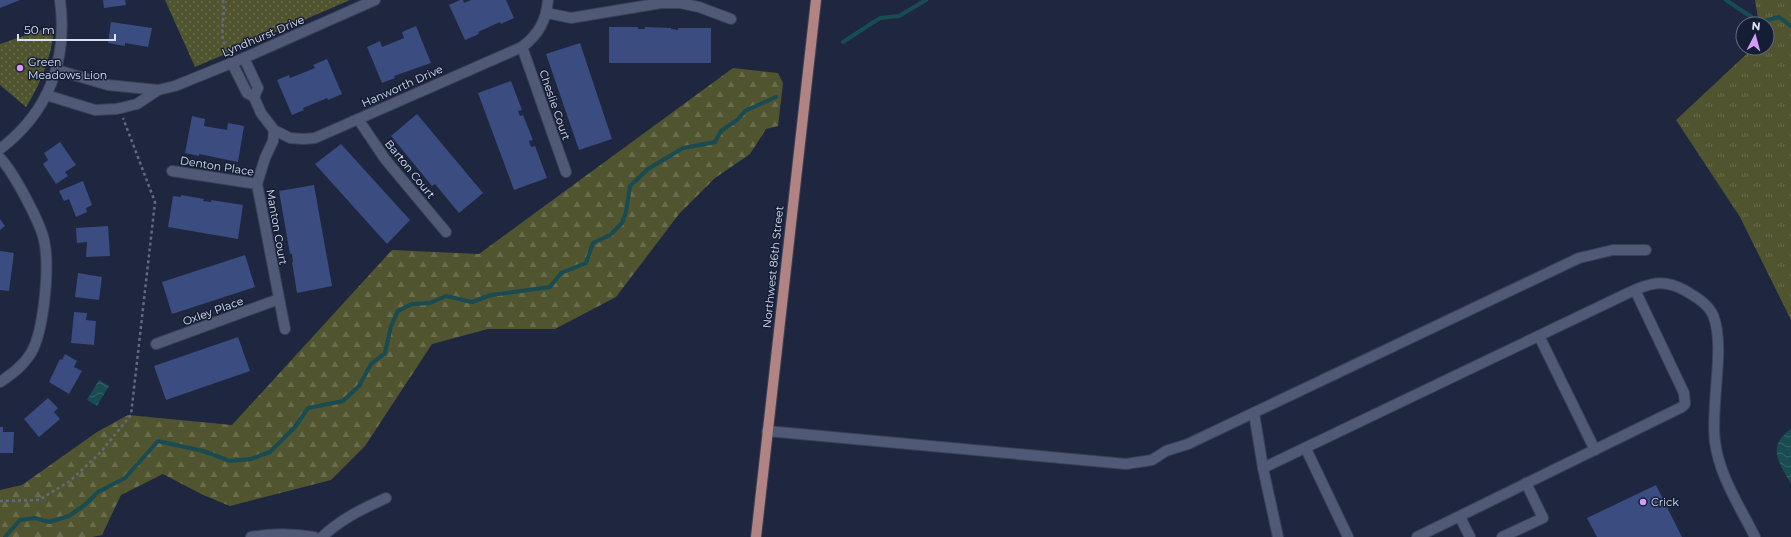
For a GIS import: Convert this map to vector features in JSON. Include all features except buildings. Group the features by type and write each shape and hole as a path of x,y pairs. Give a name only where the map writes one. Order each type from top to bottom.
{"main road":[{"name":"Northwest 86th Street","path":"756,537 816,0"}],"street":[{"path":"0,149 27,124 40,106 57,70 62,40 60,0"},
{"name":"Lyndhurst Drive","path":"57,70 108,85 158,90 176,86 232,63 375,0"},
{"name":"Hanworth Drive","path":"232,63 247,93 254,97 261,113 274,130 290,138 304,139 320,136 522,47 532,40 540,30 547,13 548,0"},
{"path":"547,13 571,18 660,3 699,6 731,19"},
{"name":"Cheslie Court","path":"522,47 566,172"},
{"name":"Hanworth Drive","path":"244,58 258,88 254,97"},
{"name":"Lyndhurst Drive","path":"46,95 85,108 105,110 137,104 158,90"},
{"name":"Barton Court","path":"358,119 385,159 446,232"},
{"name":"Manton Court","path":"274,130 273,141 265,158 257,184 284,329"},
{"path":"0,158 39,224 44,240 47,258 41,318 37,339 31,353 22,365 0,382"},
{"name":"Denton Place","path":"172,171 257,184"},
{"path":"767,431 1126,464 1152,460 1166,451 1188,444 1579,258 1613,250 1646,250"},
{"path":"1263,468 1306,449 1635,290 1654,283 1667,283 1699,298 1712,314 1718,330 1714,416 1715,442 1721,467 1755,537"},
{"path":"1417,537 1673,412 1685,404 1684,393 1635,290"},
{"name":"Oxley Place","path":"156,344 279,299"},
{"path":"1538,336 1595,450"},
{"path":"1254,413 1263,468 1278,537"},
{"path":"1306,449 1348,537"},
{"path":"1502,537 1543,518 1526,484"},
{"path":"322,537 336,524 354,512 386,498"},
{"path":"1460,517 1470,537"},
{"path":"251,537 271,534 294,534 314,537"}],"path":[{"path":"223,0 225,10 222,31 225,47"},
{"path":"0,502 39,500 70,481 100,453 131,415 155,202 119,108"}],"green space":[{"path":"165,0 350,0 195,67"},
{"path":"1755,0 1791,0 1791,320 1740,217 1676,120 1744,56 1775,56 1775,16 1758,16"},
{"path":"44,29 54,30 53,40 41,79 26,107 0,85 0,44"},
{"path":"733,68 778,73 783,83 778,126 766,129 750,154 715,178 679,214 616,297 555,329 488,329 432,344 365,446 331,480 230,506 203,495 163,474 121,495 102,535 92,537 0,537 0,490 22,485 97,432 128,415 232,425 392,250 479,254"}],"water":[{"path":"99,380 109,386 97,406 87,400"},
{"path":"1791,429 1791,484 1779,462 1777,448 1783,435"}],"waterway":[{"path":"843,42 880,18 899,16 926,0"},
{"path":"1726,0 1753,18 1764,21 1779,17 1791,26"},
{"path":"5,537 20,520 35,518 49,522 69,516 85,505 98,492 125,478 158,441 203,451 230,461 251,459 270,452 295,427 308,408 343,401 359,386 371,364 385,353 391,326 398,311 412,304 430,303 446,296 472,302 491,295 550,287 561,273 586,263 593,243 610,235 622,223 626,212 630,186 648,169 683,148 715,142 721,131 737,120 745,111 776,97"}],"place":[{"name":"Green Meadows Lion","path":"20,68"},
{"name":"Crick","path":"1643,502"}]}
